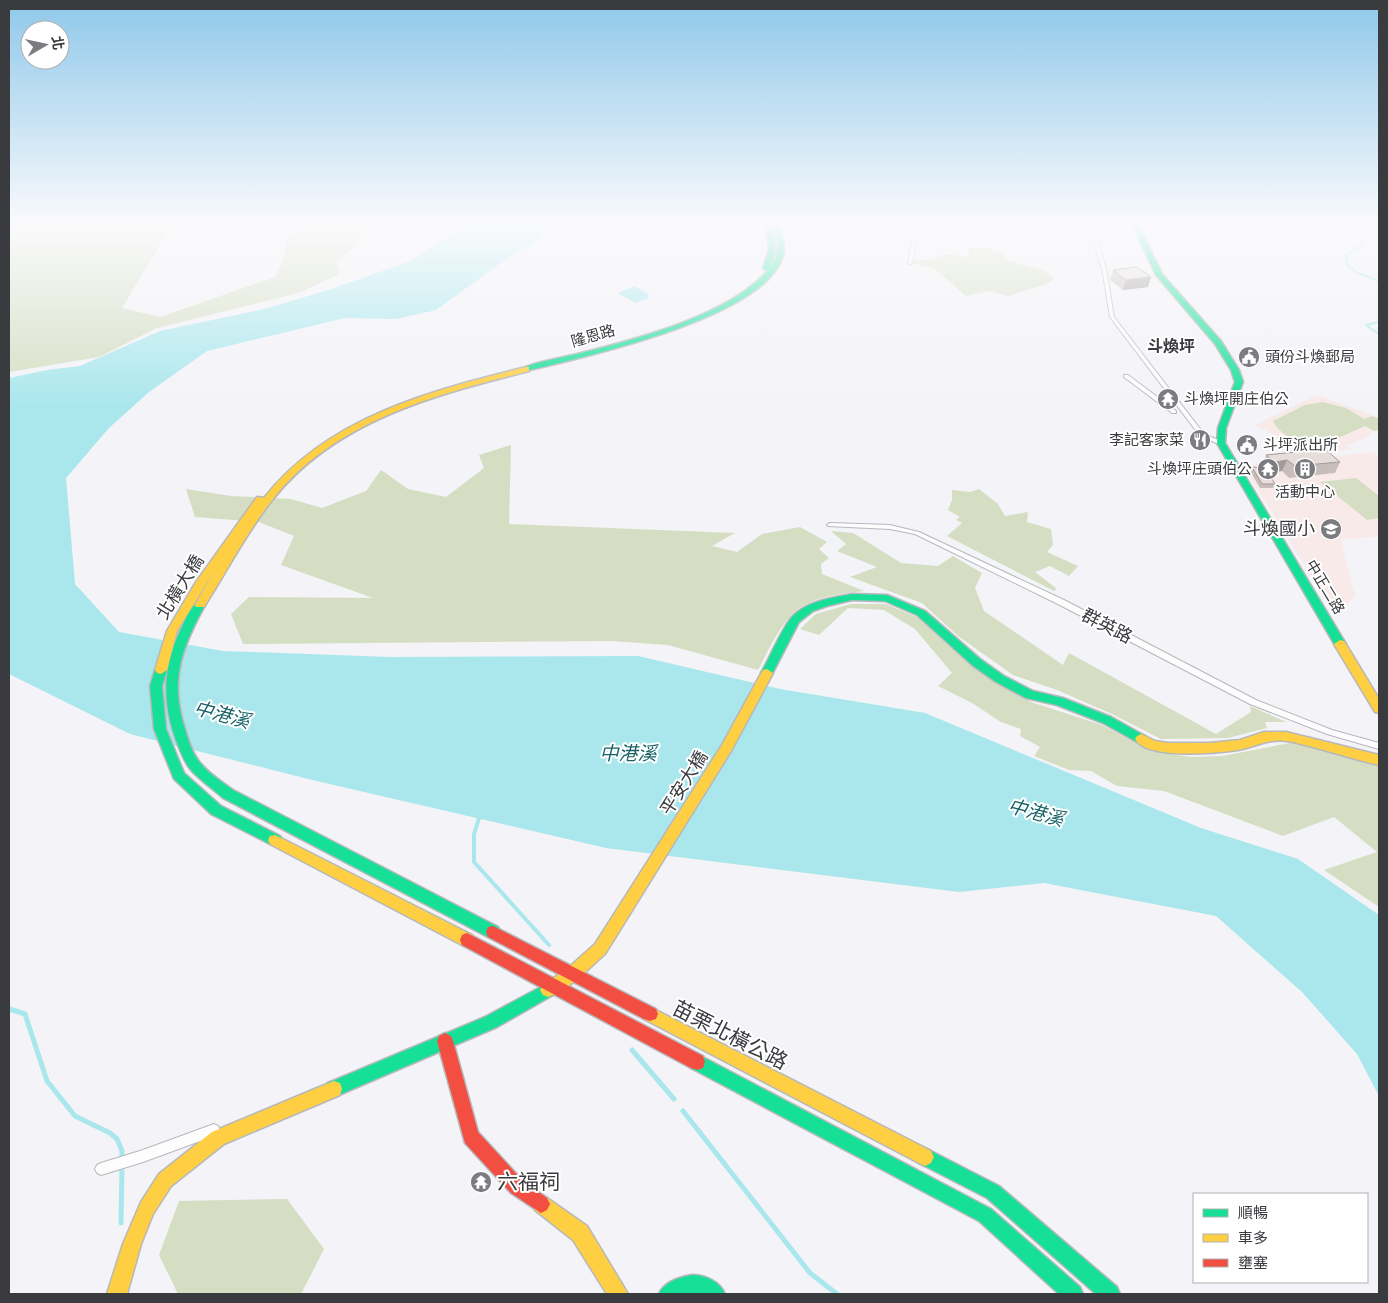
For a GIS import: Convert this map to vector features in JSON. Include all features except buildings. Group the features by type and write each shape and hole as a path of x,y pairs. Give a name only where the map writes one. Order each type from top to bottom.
{"main road":[{"name":"隆恩路","path":"667,328 720,303 749,285"},
{"name":"隆恩路","path":"445,388 706,316 734,302 758,285"},
{"path":"1166,285 1228,356 1239,377 1239,382 1222,428 1221,443"},
{"name":"北橫大橋","path":"312,840 228,794 192,762 176,724 170,683 182,637 212,584 259,513 291,473 317,450 353,427 384,412 445,388"},
{"name":"北橫大橋","path":"300,852 216,810 179,776 160,729 156,686 172,631 200,584 244,521 282,473 309,449 343,426 379,409 445,388"},
{"name":"中正二路","path":"1221,443 1379,709"},
{"name":"平安大橋","path":"117,1294 132,1244 147,1208 165,1180 218,1138 491,1022 554,987 600,949 727,748 794,620 809,609 852,596 887,598 921,613 976,662 1000,679 1030,694 1058,701 1107,720 1152,745 1168,748 1210,748 1240,745 1264,737 1286,736 1379,760"},
{"name":"苗栗北橫公路","path":"312,840 425,895 572,974 993,1192 1106,1293"},
{"name":"苗栗北橫公路","path":"300,852 985,1215 1072,1294"},
{"path":"445,1041 471,1137 518,1187 580,1233 618,1294"},
{"path":"669,1294 688,1282 697,1282 715,1294"}],"street":[{"path":"1107,285 1112,317 1202,435 1221,443"},
{"path":"1126,376 1174,412"},
{"name":"群英路","path":"830,525 890,527 916,533 1061,602 1253,702 1330,732 1379,746"},
{"path":"106,1167 214,1130 218,1138"}],"shaded area":[{"path":"1317,395 1379,418 1379,421 1366,427 1374,431 1370,432 1371,436 1347,445 1353,449 1312,454 1255,425"},
{"name":"斗煥國小","path":"1373,452 1379,457 1379,536 1341,540 1355,595 1345,607 1328,603 1243,466"}],"green space":[{"path":"9,285 136,285 122,308 160,317 253,285 316,285 299,293 157,328 99,357 9,372"},
{"path":"953,285 1044,285 1008,296 989,291 966,296"},
{"path":"1323,402 1346,408 1364,419 1372,416 1379,419 1379,430 1374,431 1365,426 1309,451 1301,447 1311,442 1289,437 1273,421 1305,405"},
{"path":"511,445 509,524 735,533 712,546 737,552 762,534 800,527 827,542 819,549 829,558 821,564 822,574 864,591 823,598 794,612 771,644 758,670 668,645 611,641 243,644 231,614 249,597 373,598 281,565 294,536 259,522 195,517 186,489 231,496 291,499 322,508 366,491 381,470 408,489 446,497 484,468 479,455"},
{"path":"1356,478 1379,496 1379,518 1367,520 1320,482"},
{"path":"979,489 998,504 1005,516 1028,512 1027,522 1051,529 1053,545 1047,552 1078,566 1069,576 1050,566 1035,572 1057,589 1054,591 947,536 962,523 956,520 960,517 948,510 952,500 952,490 970,492"},
{"path":"831,531 853,533 901,563 938,566 953,556 982,573 975,588 984,611 1063,665 1069,653 1216,734 1251,712 1250,706 1286,722 1265,722 1267,728 1228,738 1161,739 1112,714 1057,690 1013,675 958,636 922,603 850,577 877,567 837,551 846,544"},
{"path":"851,604 886,604 917,617 971,666 1031,702 1102,725 1151,751 1191,757 1222,756 1290,743 1379,764 1379,907 1324,870 1377,852 1334,817 1283,836 1164,791 1117,786 1091,771 1069,770 1034,756 1040,747 1020,736 1021,729 1001,722 972,703 938,686 952,673 915,629 884,610 848,608 819,635 800,629 816,614"},
{"path":"287,1199 324,1249 301,1294 178,1294 159,1255 179,1201"}],"water":[{"name":"中港溪","path":"343,285 471,285 436,310 396,319 345,318 207,351 149,392 109,428 66,478 75,584 119,632 223,651 389,657 638,656 780,689 925,713 1201,828 1298,859 1379,915 1379,1096 1357,1054 1302,992 1216,916 1044,883 959,892 606,848 308,779 130,734 9,674 9,378 47,370 80,366 160,331 264,309"},
{"path":"635,286 648,294 649,298 635,303 618,293"}],"waterway":[{"path":"1379,322 1366,325 1379,334"},
{"path":"480,815 474,834 474,862 549,945"},
{"path":"9,1009 25,1014 47,1081 75,1116 110,1133 117,1139 122,1151 122,1160"},
{"path":"632,1050 674,1099"},
{"path":"683,1111 810,1273 837,1294"},
{"path":"121,1223 122,1166"}],"traffic: fast":[{"path":"526,369 663,332 734,301 758,285"},
{"path":"1168,285 1218,343 1235,370 1239,382 1222,428 1221,443 1340,644"},
{"path":"767,673 795,620 809,609 824,603 852,597 887,598 921,613 976,662 1000,679 1030,695 1059,701 1107,720 1141,739"},
{"path":"200,605 183,637 177,653 171,683 175,717 187,752 196,767 228,794 493,932"},
{"path":"161,670 156,686 160,729 179,776 216,810 275,840"},
{"path":"334,1089 491,1022 548,990"},
{"path":"697,1062 985,1215 1073,1294"},
{"path":"925,1157 993,1192 1110,1294"},
{"path":"669,1294 681,1287 692,1284 703,1286 715,1294"}],"traffic: slow":[{"path":"200,605 245,530 271,495 301,464 325,445 351,429 408,403 437,393 526,369"},
{"path":"161,670 172,631 200,584 260,499"},
{"path":"1340,644 1379,709"},
{"path":"548,990 572,974 600,949 727,748 767,673"},
{"path":"1141,739 1152,745 1168,748 1210,748 1240,745 1264,737 1286,736 1379,760"},
{"path":"275,840 467,940"},
{"path":"650,1014 925,1157"},
{"path":"117,1294 132,1244 147,1208 165,1180 218,1138 334,1089"},
{"path":"541,1204 580,1233 618,1294"}],"traffic: jam":[{"path":"493,932 650,1014"},
{"path":"467,940 697,1062"},
{"path":"445,1041 471,1137 517,1187 541,1204"}],"place":[{"name":"頭份斗煥郵局","path":"1249,357"},
{"name":"斗煥坪開庄伯公","path":"1168,399"},
{"name":"李記客家菜","path":"1200,440"},
{"name":"斗坪派出所","path":"1247,445"},
{"name":"斗煥坪庄頭伯公","path":"1268,469"},
{"name":"活動中心","path":"1305,469"},
{"name":"斗煥國小","path":"1331,529"},
{"name":"六福祠","path":"481,1182"}],"district":[{"name":"斗煥坪","path":"1171,346"}]}
